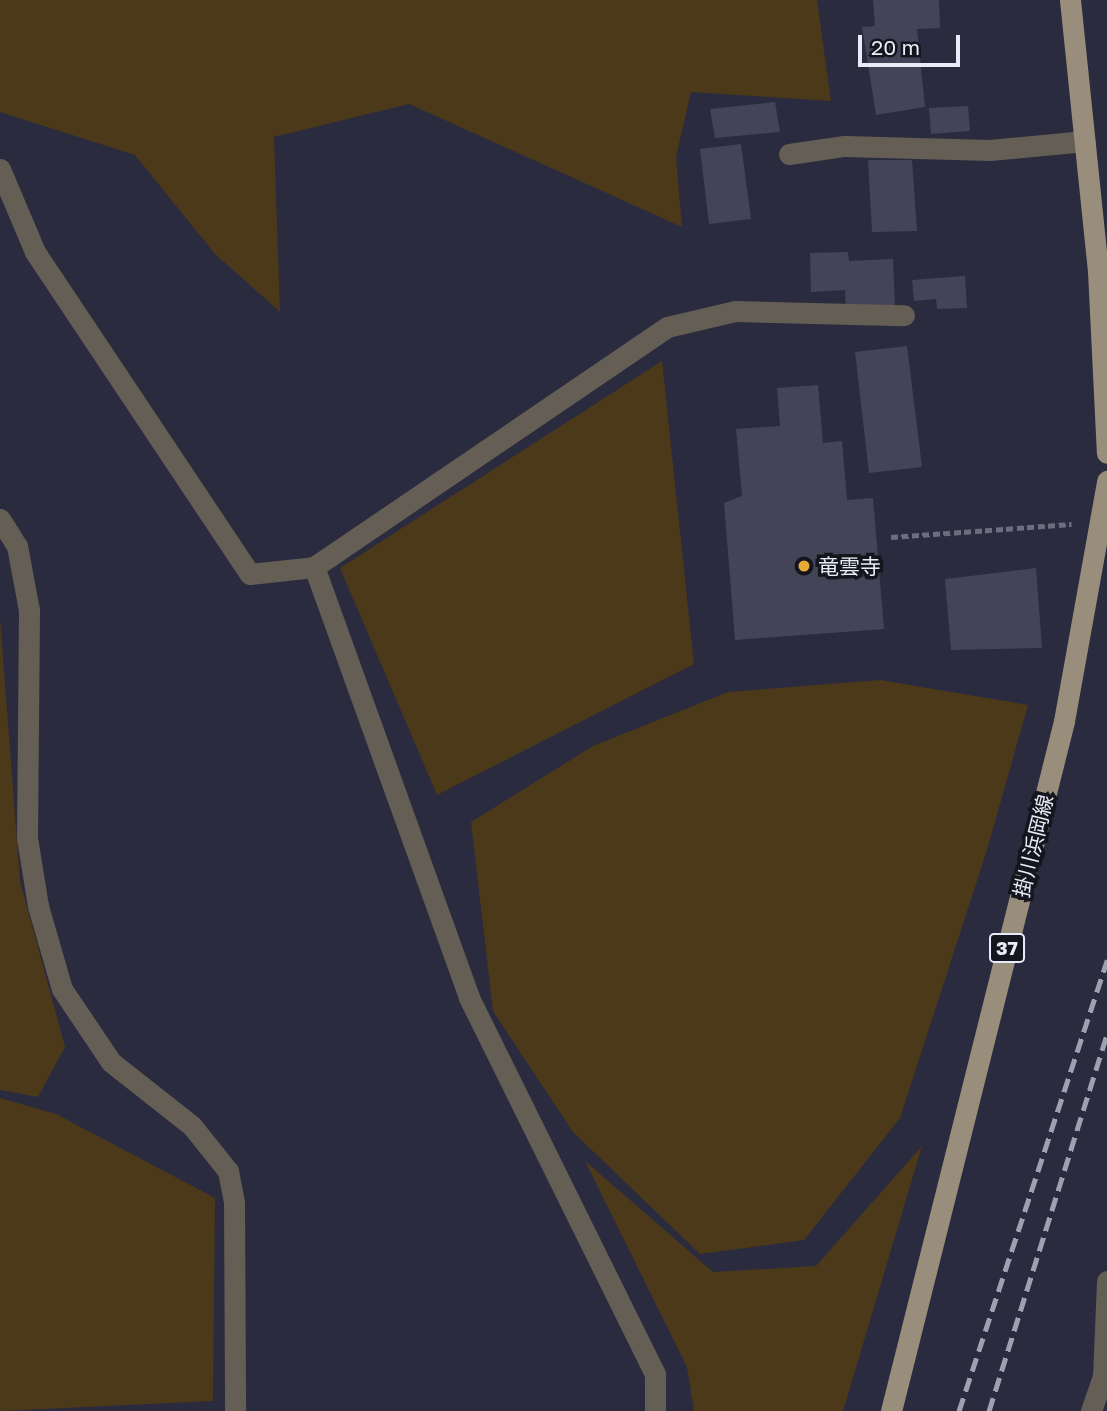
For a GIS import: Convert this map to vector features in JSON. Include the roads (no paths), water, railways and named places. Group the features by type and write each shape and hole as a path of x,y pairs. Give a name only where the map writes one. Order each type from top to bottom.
{"main road":[{"path":"1070,0 1084,141 1101,249 1107,453"},
{"name":"掛川浜岡線","path":"891,1411 1064,721 1107,481"}],"street":[{"path":"789,154 844,146 990,150 1084,141"},
{"path":"0,169 35,252 250,574 314,567 667,327 734,311 904,315"},
{"path":"0,519 17,546 29,610 27,838 38,906 62,989 111,1062 192,1126 228,1171 234,1202 235,1411"},
{"path":"314,567 469,997 655,1374 655,1411"},
{"path":"1091,1411 1104,1377 1107,1281"}],"railway":[{"path":"959,1411 1107,960"},
{"path":"989,1411 1107,1035"}],"place":[{"name":"竜雲寺","path":"804,566"}]}
